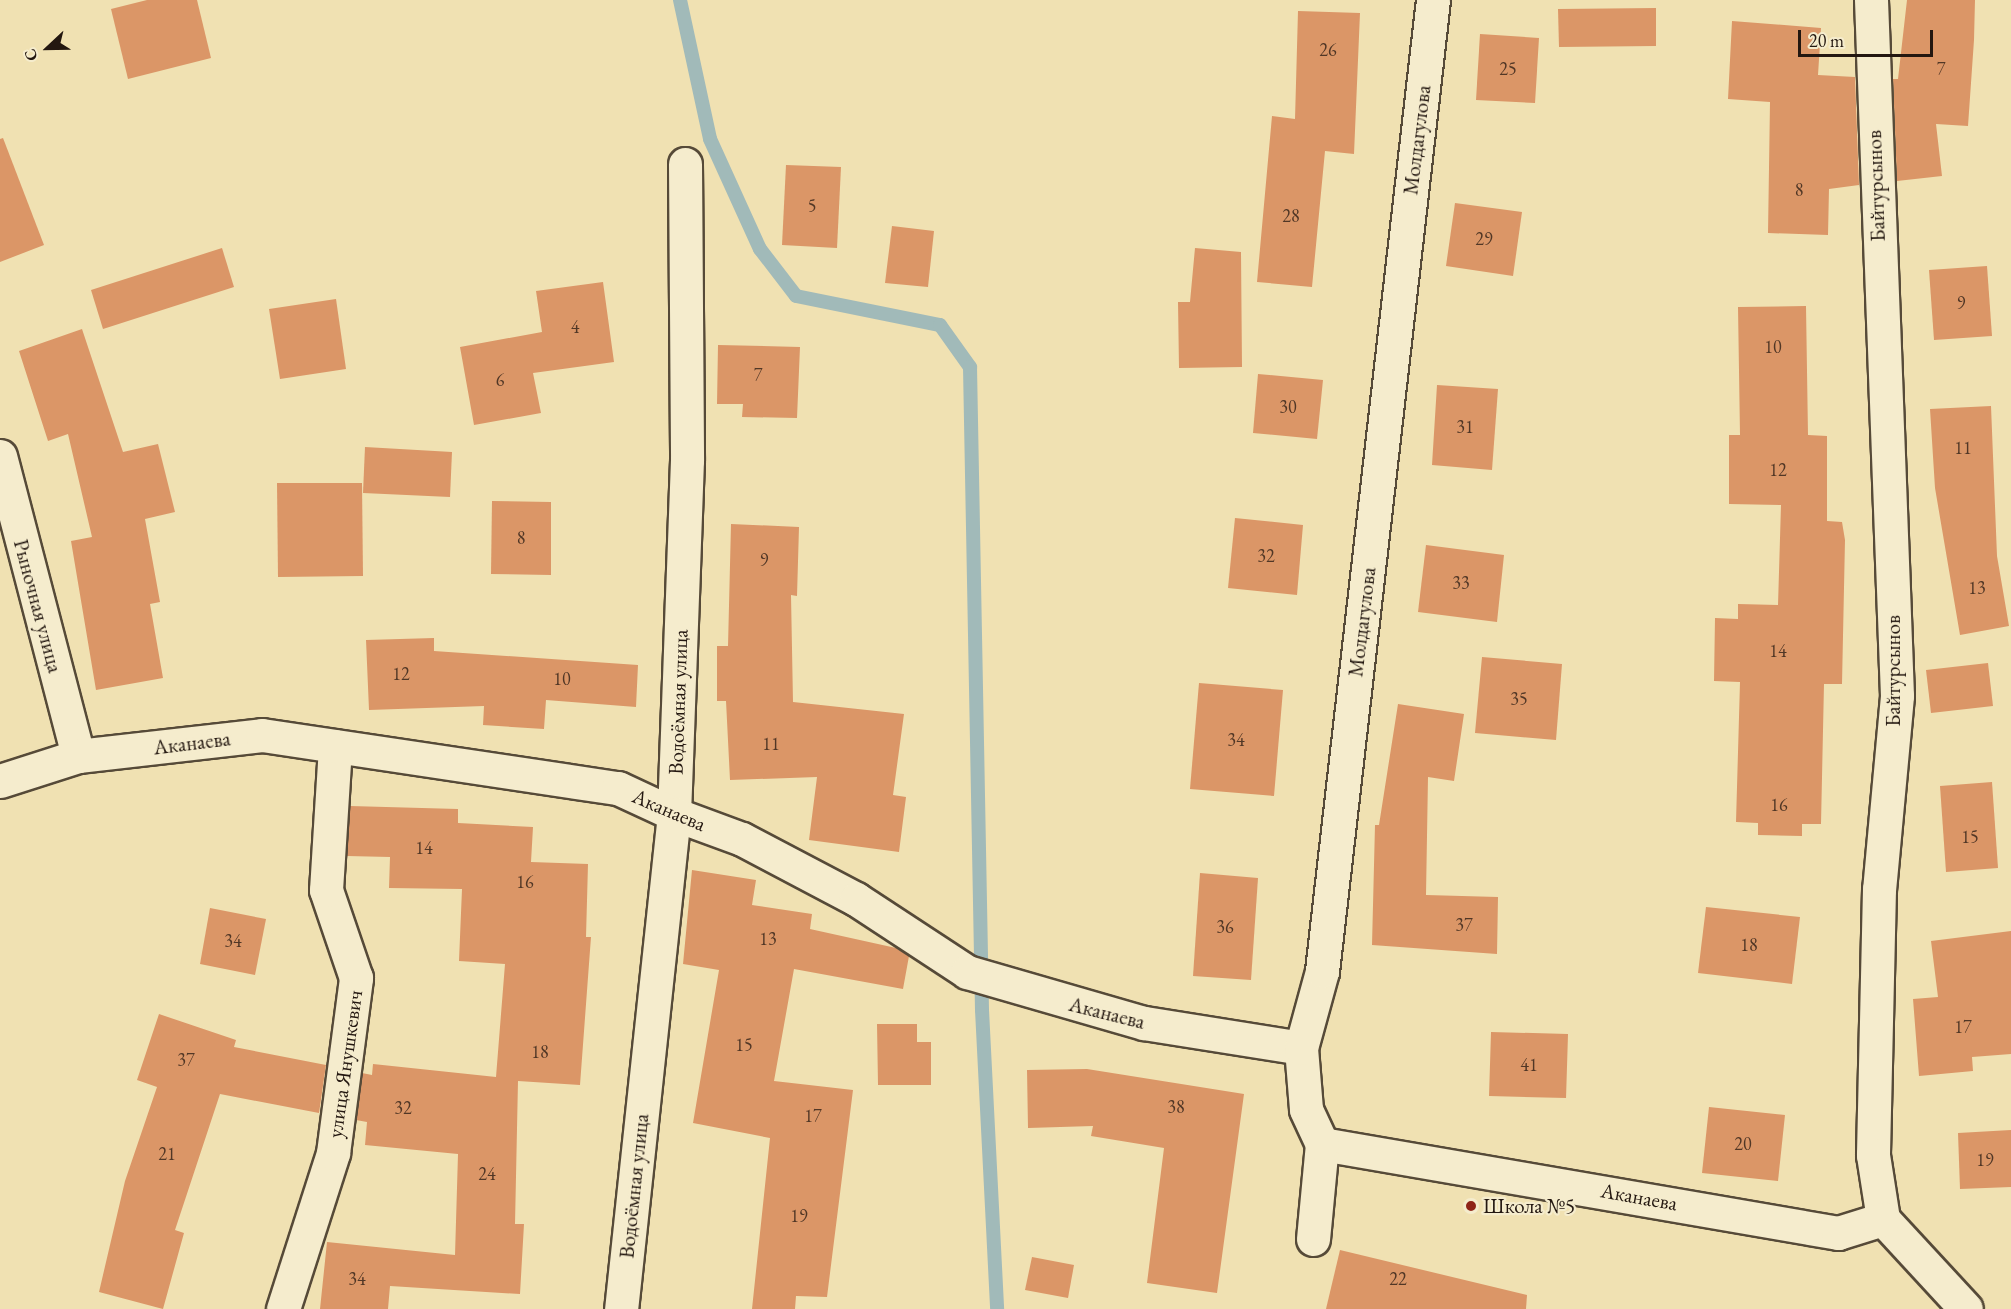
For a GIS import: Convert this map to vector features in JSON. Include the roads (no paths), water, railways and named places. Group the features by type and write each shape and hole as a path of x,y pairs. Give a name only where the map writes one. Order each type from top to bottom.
{"street":[{"name":"Молдагулова","path":"1313,1239 1322,1144 1306,1109 1301,1048 1322,971 1434,0"},
{"name":"Байтурсынов","path":"1871,0 1897,696 1879,890 1872,1155 1883,1219"},
{"name":"Водоёмная улица","path":"621,1309 674,814 687,460 685,164"},
{"name":"Рыночная улица","path":"0,456 78,756"},
{"name":"Аканаева","path":"0,781 78,756 262,735 618,788 674,814 742,839 856,899 967,972 1008,987 1144,1023 1301,1048"},
{"name":"улица Янушкевич","path":"283,1309 333,1153 356,978 326,890 335,746"},
{"name":"Аканаева","path":"1322,1144 1838,1233 1883,1219"},
{"path":"1883,1219 1966,1309"}],"waterway":[{"path":"680,0 710,139 760,249 796,296 940,325 970,367 982,1010 997,1309"}],"place":[{"name":"Школа №5","path":"1471,1206"}]}
